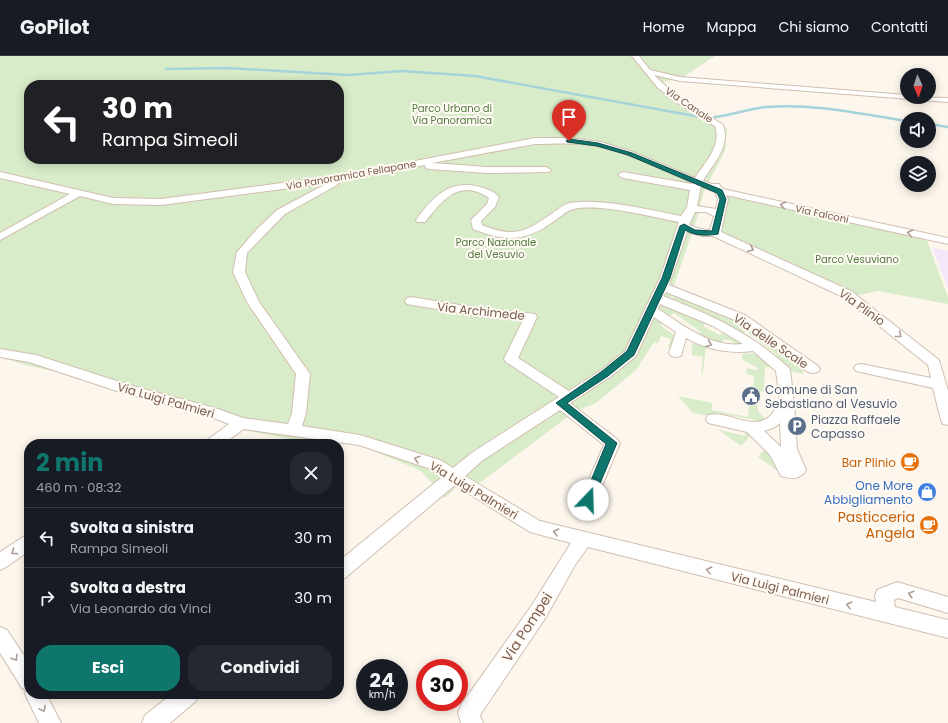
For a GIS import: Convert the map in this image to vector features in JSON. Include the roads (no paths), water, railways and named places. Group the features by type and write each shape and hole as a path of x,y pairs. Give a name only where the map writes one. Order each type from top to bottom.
{"street":[{"name":"Via Canale","path":"635,56 650,72 654,80 719,125 722,131 720,144 696,187 691,205"},
{"path":"650,72 680,79"},
{"path":"654,80 680,79 900,96"},
{"path":"936,99 948,100"},
{"name":"Via Panoramica Fellapane","path":"0,175 113,200 161,202 342,178 528,142 569,141 590,143 617,149 696,187"},
{"path":"416,164 433,167 487,170 546,170"},
{"path":"704,172 720,191 723,199 715,233"},
{"path":"623,175 673,182 696,187"},
{"path":"293,431 299,413 302,374 253,302 239,272 242,252 281,212 342,178"},
{"name":"Via Falconi","path":"696,187 948,241"},
{"name":"Via Plinio","path":"421,220 449,191 460,188 474,188 487,192 494,197 492,204 476,220 477,227 492,233 516,236 535,230 570,206 598,205 684,223 692,231 715,233 847,294 934,363 948,420"},
{"path":"0,237 79,193"},
{"path":"691,205 722,205"},
{"path":"691,205 709,209 720,216"},
{"path":"344,568 478,456 604,374 631,353 657,298 691,205"},
{"path":"657,298 682,331 709,345 724,349 741,350 754,347"},
{"path":"657,298 693,312 736,334 783,370 787,403 789,450 798,470 794,473 787,472 776,451 752,428 736,423 713,419"},
{"name":"Via delle Scale","path":"657,298 741,318 813,369"},
{"name":"Via Archimede","path":"411,301 484,313 531,316 511,359 565,400"},
{"path":"676,353 682,331"},
{"name":"Via Luigi Palmieri","path":"0,353 31,358 126,389 214,413 241,422 360,440 434,464 536,527 948,630"},
{"path":"861,368 940,384"},
{"path":"565,400 612,443 588,500"},
{"path":"752,428 769,425 777,417 782,407 787,403"},
{"path":"219,439 241,422"},
{"name":"Via Pompei","path":"471,718 539,611 568,560 584,539"},
{"path":"0,562 24,545"},
{"path":"887,614 884,596 897,590 948,605"},
{"path":"0,636 24,674"},
{"path":"38,699 50,723"},
{"path":"153,723 183,699"}],"waterway":[{"path":"166,69 228,68 348,75 402,71 475,76 706,118 759,108 784,106 837,110 900,120"},
{"path":"936,125 948,127"}],"place":[{"name":"Comune di San Sebastiano al Vesuvio","path":"751,396"},
{"name":"Piazza Raffaele Capasso","path":"797,426"},
{"name":"Bar Plinio","path":"910,462"},
{"name":"One More Abbigliamento","path":"927,492"},
{"name":"Pasticceria Angela","path":"929,525"}],"park label":[{"name":"Parco Urbano di Via Panoramica","path":"452,114"},
{"name":"Parco Nazionale del Vesuvio","path":"496,248"},
{"name":"Parco Vesuviano","path":"857,259"}]}
